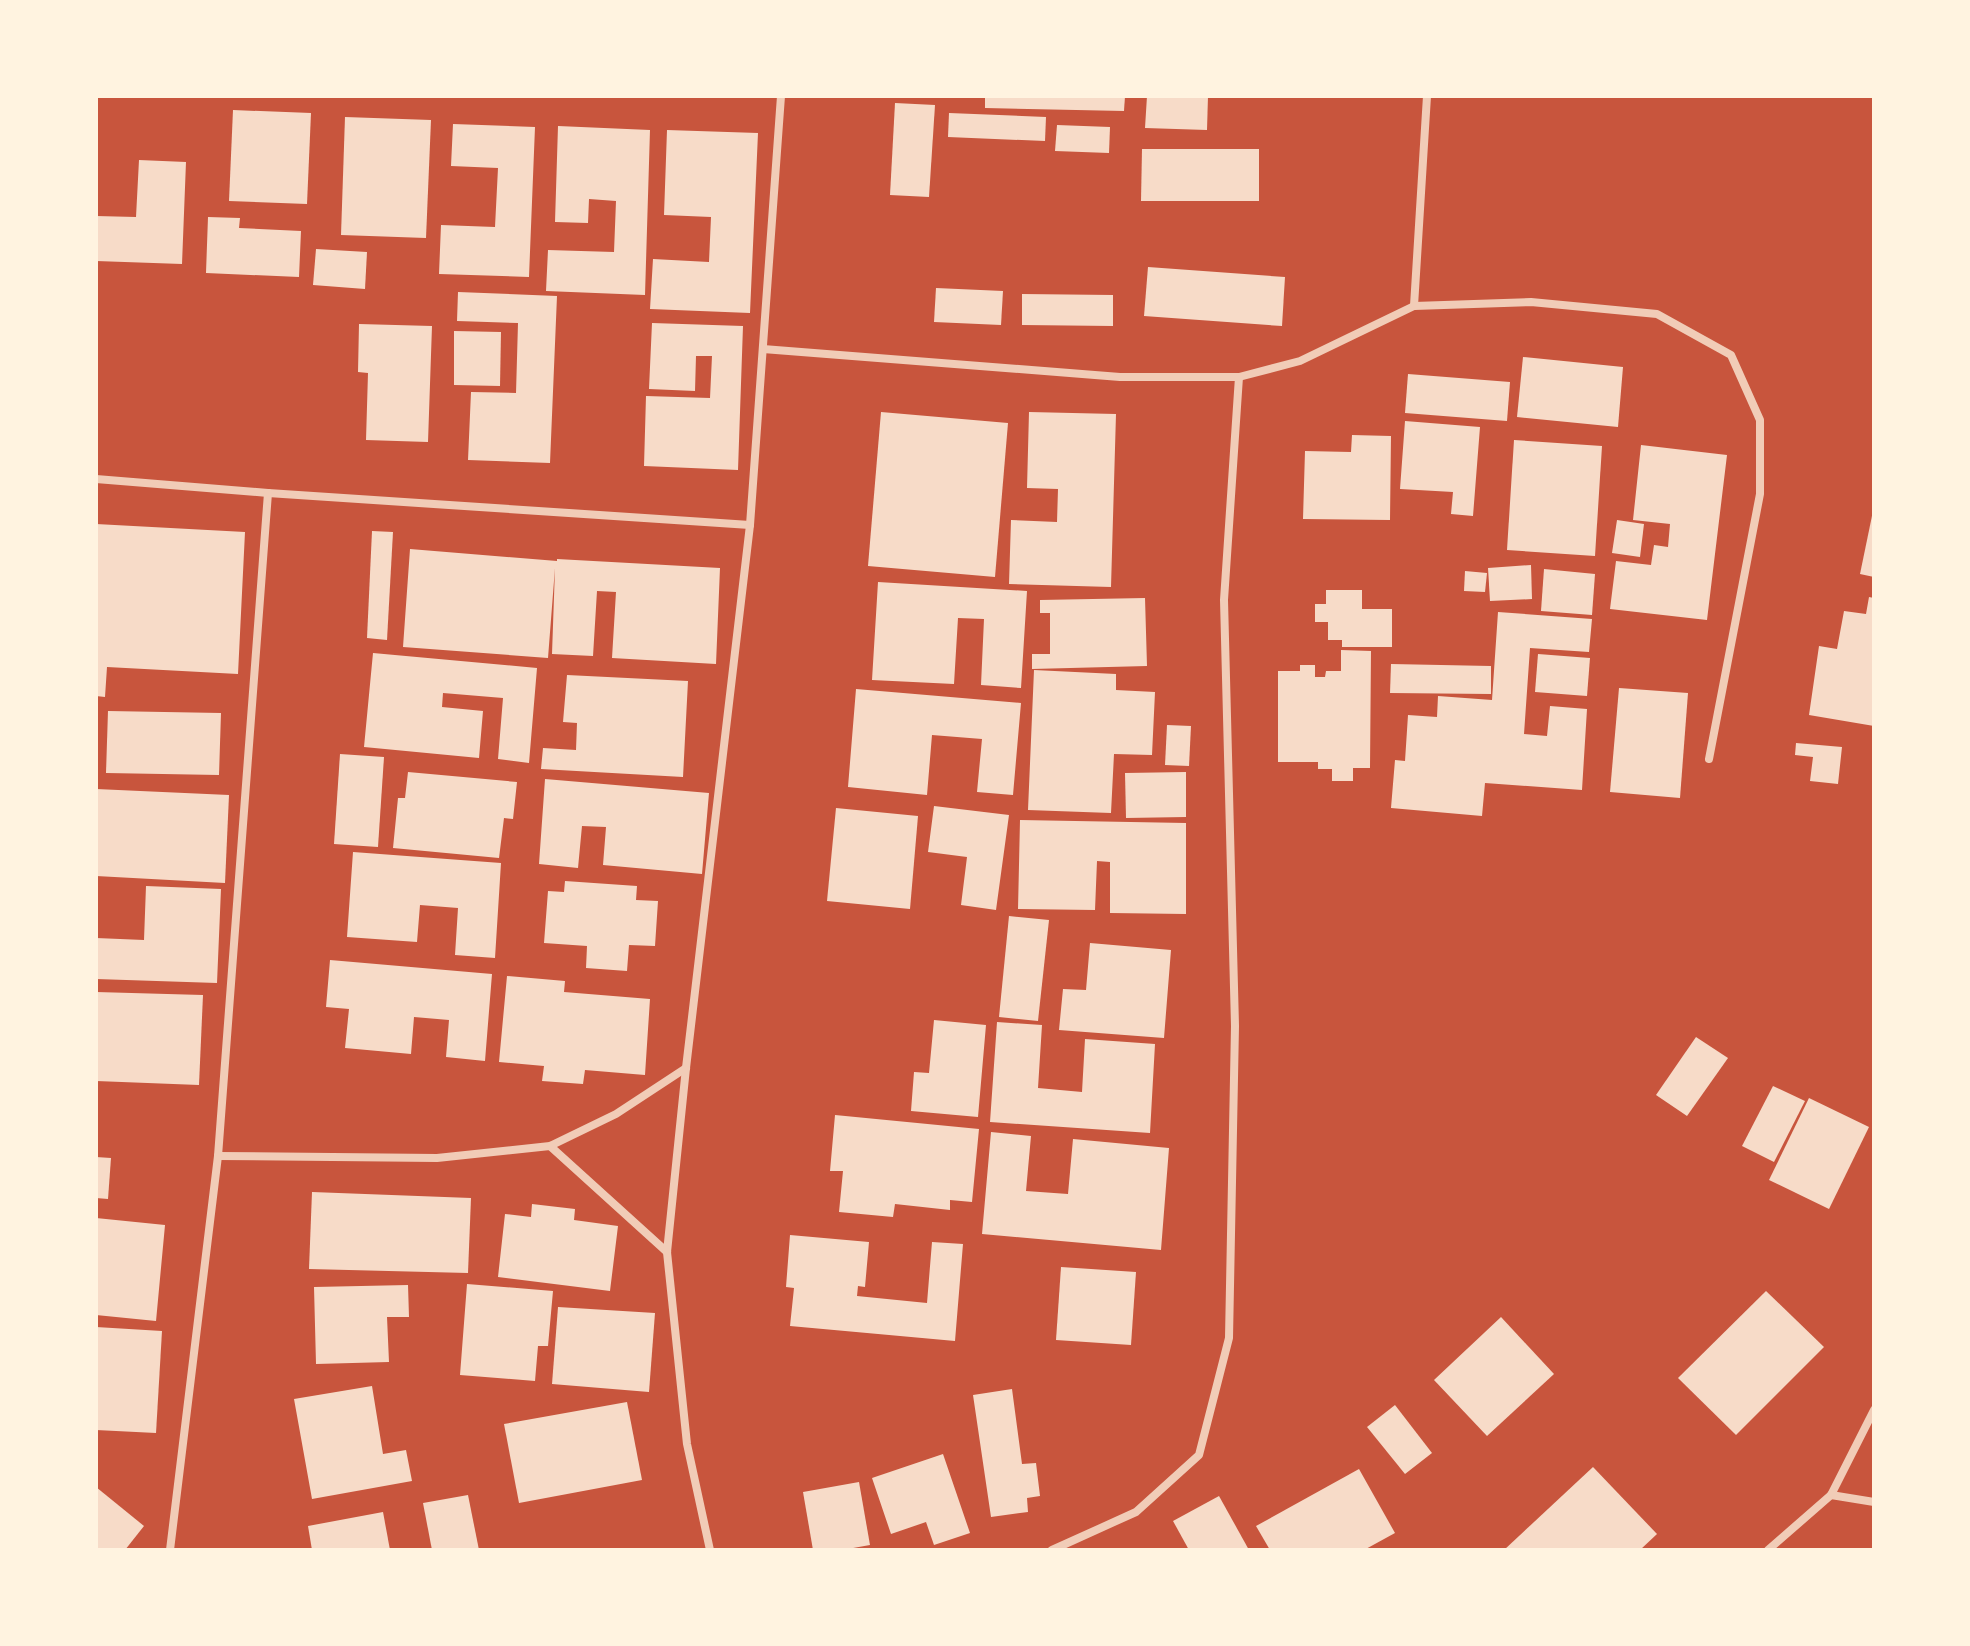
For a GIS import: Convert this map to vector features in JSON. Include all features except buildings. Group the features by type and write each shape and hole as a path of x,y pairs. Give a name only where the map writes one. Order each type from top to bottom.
{"street":[{"path":"710,1550 687,1444 667,1252 750,525 781,96"},
{"path":"1414,306 1427,96"},
{"path":"763,349 1120,377 1239,377 1300,361 1414,306 1531,302 1657,314 1731,355 1760,420 1760,494 1709,759"},
{"path":"1052,1550 1136,1512 1199,1455 1229,1338 1235,1026 1224,600 1239,377"},
{"path":"96,479 750,525"},
{"path":"170,1550 218,1156 268,493"},
{"path":"218,1156 437,1158 550,1146 616,1114 686,1068"},
{"path":"550,1146 667,1252"},
{"path":"1768,1550 1831,1495 1874,1410"},
{"path":"1831,1495 1874,1502"}]}
